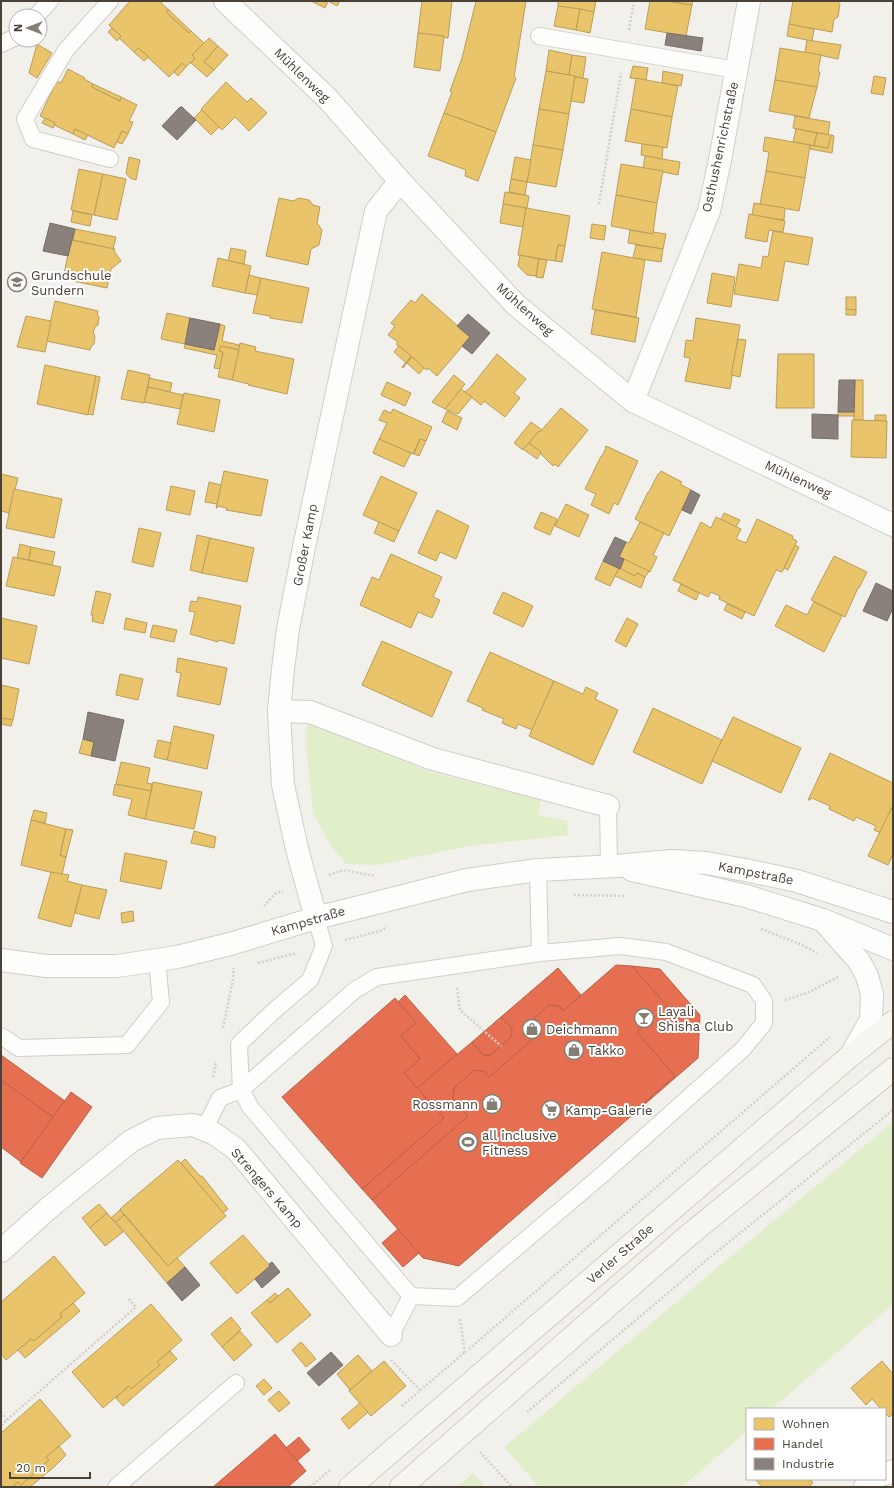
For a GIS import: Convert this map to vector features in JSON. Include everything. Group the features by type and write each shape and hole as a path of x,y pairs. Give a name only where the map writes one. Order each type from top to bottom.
{"main road":[{"name":"Verler Straße","path":"350,1487 850,1056 893,1022"},
{"path":"401,1487 689,1235 893,1069"}],"street":[{"name":"Mühlenweg","path":"225,1 328,99 400,181 516,305 633,401 893,525"},
{"name":"Osthushenrichstraße","path":"633,401 709,211 720,160 749,1"},
{"name":"Großer Kamp","path":"316,918 297,850 283,785 279,711 288,629 346,346 376,211 400,181"},
{"path":"279,711 310,712 433,759 608,806"},
{"name":"Kampstraße","path":"1,960 46,966 117,966 177,957 230,944 316,918 467,880 538,870 671,861 706,863 797,881 893,912"},
{"name":"Kampstraße","path":"612,866 746,896 823,920 893,949"},
{"path":"823,920 859,961 872,994 871,1020 850,1056"},
{"name":"Strengers Kamp","path":"1,1251 50,1207 131,1141 157,1128 193,1125 213,1133 236,1149 390,1335"},
{"path":"865,1487 874,1480"}],"lane":[{"path":"110,1 66,50 25,119 33,139 110,159"},
{"path":"539,36 736,70"},
{"path":"608,806 612,866"},
{"path":"538,870 540,953"},
{"path":"204,1130 220,1098 241,1090 355,990 377,977 540,953 620,946 666,952 753,985 764,1001 764,1023 743,1048 603,1174 457,1298 411,1296 251,1108 241,1090 238,1044 310,980 324,946 316,918"},
{"path":"1,1036 19,1048 127,1045 161,1002 156,960"},
{"path":"390,1335 411,1296"},
{"path":"116,1487 236,1383"}],"path":[{"path":"599,204 634,1"},
{"path":"260,911 276,893 287,889"},
{"path":"538,894 633,896"},
{"path":"254,964 383,930 389,925"},
{"path":"759,928 800,944 823,956"},
{"path":"453,965 460,1010 502,1046"},
{"path":"233,966 240,966"},
{"path":"837,973 841,982"},
{"path":"764,1001 785,1000 807,993 838,977"},
{"path":"522,1416 708,1259 893,1110"},
{"path":"1,1425 136,1307 128,1298"},
{"path":"457,1298 464,1353"},
{"path":"390,1335 382,1351 420,1390"},
{"path":"1,1412 7,1420"},
{"path":"475,1457 481,1452 512,1487"}],"green space":[{"path":"308,723 330,726 424,770 541,800 538,815 567,821 568,835 469,846 378,865 346,864 329,843 313,813 305,733"},
{"path":"893,1122 893,1304 773,1408 746,1408 746,1432 682,1487 539,1487 504,1447"},
{"path":"473,1473 486,1487 457,1487"}],"building: Wohnen":[{"path":"130,1 162,1 161,3 169,10 166,12 189,33 191,31 204,43 192,55 195,58 186,67 182,63 169,77 138,48 134,52 119,38 121,36 109,25"},
{"path":"311,1 328,1 325,8"},
{"path":"328,1 340,1 337,6"},
{"path":"422,1 452,1 448,38 418,33"},
{"path":"476,1 526,1 514,77 516,78 496,132 444,113 462,58"},
{"path":"558,1 596,1 594,12 558,6"},
{"path":"650,1 667,1 692,5 686,36 645,29"},
{"path":"667,1 693,1 692,5"},
{"path":"793,1 837,1 840,4 838,17 834,19 832,32 789,24"},
{"path":"558,6 580,9 576,30 554,26"},
{"path":"580,9 594,12 590,33 576,30"},
{"path":"169,10 191,31 189,33 166,12"},
{"path":"789,24 814,29 812,41 787,36"},
{"path":"112,28 121,36 117,41 108,32"},
{"path":"418,33 444,36 440,71 414,67"},
{"path":"209,38 218,46 204,62 214,70 207,77 191,63 195,58 192,55"},
{"path":"807,40 841,45 838,59 805,52"},
{"path":"218,46 228,55 214,70 204,62"},
{"path":"36,48 44,48 52,53 37,78 29,73"},
{"path":"138,48 149,57 144,61 134,52"},
{"path":"780,48 821,55 817,87 775,80"},
{"path":"549,50 572,55 569,75 546,71"},
{"path":"572,55 586,57 583,78 569,75"},
{"path":"182,63 186,67 178,76 174,72"},
{"path":"633,66 648,68 646,80 630,78"},
{"path":"68,69 93,84 92,87 120,101 121,97 137,105 129,121 133,122 128,134 122,131 114,148 75,129 73,134 40,116 57,81 61,83"},
{"path":"546,71 575,76 569,114 539,109"},
{"path":"663,71 683,75 681,86 662,83"},
{"path":"874,76 886,78 883,95 871,93"},
{"path":"575,77 588,79 584,103 571,101"},
{"path":"636,78 678,86 672,117 631,109"},
{"path":"775,80 817,87 809,118 769,111"},
{"path":"226,82 247,102 251,98 267,113 249,131 235,117 222,130 201,109"},
{"path":"93,84 121,97 120,101 92,87"},
{"path":"539,109 569,114 563,150 533,145"},
{"path":"631,109 672,117 667,148 625,141"},
{"path":"202,110 219,127 211,135 194,118"},
{"path":"444,113 496,132 478,181 465,176 466,170 428,156"},
{"path":"795,116 830,122 828,135 793,128"},
{"path":"45,118 55,123 53,128 42,123"},
{"path":"75,129 88,135 85,140 73,134"},
{"path":"796,129 817,133 814,146 793,142"},
{"path":"122,131 128,134 122,144 117,142"},
{"path":"817,133 831,135 828,148 814,146"},
{"path":"831,135 834,136 832,153 810,149 810,145 828,148"},
{"path":"765,137 810,145 805,178 766,171 769,152 763,151"},
{"path":"642,144 663,147 662,159 641,155"},
{"path":"533,145 563,150 556,187 527,182"},
{"path":"645,156 680,162 678,175 643,168"},
{"path":"129,157 140,160 136,180 130,178 126,173"},
{"path":"515,157 531,160 527,182 511,179"},
{"path":"621,164 663,171 657,203 616,195"},
{"path":"79,169 103,174 94,215 71,210"},
{"path":"766,171 805,178 799,211 760,204"},
{"path":"103,174 126,179 117,220 94,215"},
{"path":"511,179 527,182 525,195 509,192"},
{"path":"505,192 529,196 527,208 503,204"},
{"path":"616,195 657,203 653,234 611,226"},
{"path":"279,198 293,201 299,198 309,200 313,205 320,207 317,223 322,230 319,245 311,249 308,265 266,256"},
{"path":"754,203 785,208 784,220 752,215"},
{"path":"503,204 526,208 523,227 500,223"},
{"path":"526,208 570,216 565,246 558,245 555,261 518,255"},
{"path":"73,211 92,215 90,226 71,222"},
{"path":"749,214 785,221 783,232 769,230 767,242 745,238"},
{"path":"592,224 606,226 604,240 590,238"},
{"path":"75,229 116,237 113,249 73,240"},
{"path":"630,230 653,234 653,232 666,234 663,249 628,243"},
{"path":"773,231 813,238 808,265 785,261 778,301 734,294 739,264 761,268 763,256 768,257"},
{"path":"71,240 115,249 114,251 121,261 111,269 107,288 63,279"},
{"path":"558,245 565,246 562,262 555,261"},
{"path":"636,245 663,249 661,262 633,258"},
{"path":"231,248 246,251 244,264 228,261"},
{"path":"602,252 645,260 636,317 592,309"},
{"path":"520,255 539,259 536,276 527,275 518,266"},
{"path":"218,258 251,266 245,293 212,286"},
{"path":"539,259 547,260 543,278 536,277"},
{"path":"712,273 735,277 731,307 707,303"},
{"path":"249,275 261,278 257,295 245,293"},
{"path":"261,278 309,288 302,323 270,318 270,316 253,313"},
{"path":"422,294 470,337 437,376 428,368 427,370 424,368 412,357 403,368 402,367 411,356 396,344 398,342 388,335 395,326 391,323 411,300 415,303"},
{"path":"846,297 856,297 856,310 846,309"},
{"path":"55,301 98,311 98,325 95,327 93,333 95,336 94,344 90,350 46,341"},
{"path":"846,309 856,310 856,315 846,315"},
{"path":"595,310 639,318 635,342 591,334"},
{"path":"167,313 190,318 185,344 161,339"},
{"path":"26,316 51,321 45,352 17,347"},
{"path":"696,318 740,325 730,389 685,381 690,358 684,357 686,340 693,341"},
{"path":"220,324 225,326 222,341 239,345 239,350 221,346 219,351 223,352 220,369 214,368 217,355 184,348 185,344 214,350"},
{"path":"738,339 746,340 740,377 731,375"},
{"path":"240,343 256,347 255,351 294,359 287,394 232,380"},
{"path":"221,346 239,350 232,380 218,377 223,352 219,351"},
{"path":"399,346 411,356 406,363 394,352"},
{"path":"497,354 526,379 514,393 520,398 505,417 484,401 481,405 465,392 470,388"},
{"path":"778,354 814,354 814,408 776,408"},
{"path":"412,357 424,368 419,374 407,363"},
{"path":"45,365 96,376 88,415 37,404"},
{"path":"128,370 150,375 144,403 121,399"},
{"path":"454,375 465,384 445,409 432,402"},
{"path":"96,376 100,377 93,415 88,414"},
{"path":"149,378 172,383 170,392 148,387"},
{"path":"855,380 863,380 863,420 854,420"},
{"path":"387,382 411,393 405,406 381,395"},
{"path":"148,387 183,395 180,409 144,402"},
{"path":"461,389 472,397 458,414 445,409"},
{"path":"184,393 220,400 214,432 177,424"},
{"path":"561,408 588,430 558,467 555,464 553,466 541,454 541,452 529,443"},
{"path":"393,409 432,427 426,441 420,439 413,454 379,439 387,423 379,420 384,410 391,413"},
{"path":"447,411 462,418 457,430 442,422"},
{"path":"838,412 854,412 854,416 838,416"},
{"path":"875,415 886,415 886,421 875,420"},
{"path":"852,420 887,421 886,458 851,457"},
{"path":"531,422 542,430 540,432 539,431 523,450 514,443"},
{"path":"379,439 411,453 404,467 373,453"},
{"path":"420,439 426,441 419,456 414,454"},
{"path":"529,443 541,452 537,459 523,449"},
{"path":"606,446 638,461 618,505 614,503 609,514 591,505 596,494 585,489"},
{"path":"224,471 268,480 261,516 226,510 227,508 217,506 216,508"},
{"path":"661,471 682,482 680,484 691,490 669,536 635,519 648,492"},
{"path":"1,474 18,478 9,513 1,511"},
{"path":"381,476 417,493 399,531 363,515"},
{"path":"209,482 221,485 217,504 205,502"},
{"path":"171,486 195,491 190,515 166,510"},
{"path":"14,489 62,499 54,538 6,528"},
{"path":"566,504 589,515 579,537 555,526"},
{"path":"437,510 469,526 456,559 440,552 436,561 418,553"},
{"path":"541,512 557,519 550,535 534,528"},
{"path":"724,513 740,520 736,527 721,519"},
{"path":"716,517 741,529 736,539 746,543 757,519 793,536 792,538 797,541 782,572 776,570 754,616 719,599 720,596 711,592 708,597 673,580 701,522 711,528"},
{"path":"379,522 399,531 394,542 374,533"},
{"path":"640,522 664,533 653,555 657,557 650,572 619,557 626,542 629,543"},
{"path":"139,528 161,533 153,567 132,562"},
{"path":"197,535 210,538 202,573 190,570"},
{"path":"210,538 254,548 247,582 202,573"},
{"path":"20,544 31,547 29,560 17,558"},
{"path":"795,545 799,547 788,570 784,568"},
{"path":"31,547 55,552 52,565 29,560"},
{"path":"391,554 442,577 433,597 440,600 432,618 418,612 411,628 360,605 372,577 379,580"},
{"path":"834,556 867,572 845,617 811,600"},
{"path":"13,557 61,567 54,596 6,586"},
{"path":"624,559 649,571 645,577 637,573 635,576 620,569"},
{"path":"603,561 619,568 610,586 595,579"},
{"path":"619,568 635,576 637,573 645,577 641,588 615,576"},
{"path":"681,584 699,593 696,600 678,591"},
{"path":"96,591 111,594 103,624 92,621 93,615 91,615"},
{"path":"503,592 533,606 523,627 493,613"},
{"path":"198,597 241,606 234,644 219,640 218,642 190,634 195,612 189,611 191,601 197,602"},
{"path":"814,602 842,616 824,652 775,626 786,605 807,615"},
{"path":"727,604 745,612 742,619 724,610"},
{"path":"1,618 37,626 29,664 1,658"},
{"path":"126,618 147,623 145,633 124,629"},
{"path":"627,618 638,624 626,647 615,641"},
{"path":"153,625 177,630 174,642 150,637"},
{"path":"382,641 452,672 432,717 362,685"},
{"path":"490,652 554,681 532,730 518,724 516,729 502,723 504,719 482,710 483,708 467,701"},
{"path":"178,658 227,668 220,705 177,696 181,673 176,672"},
{"path":"120,674 143,679 138,700 116,695"},
{"path":"554,681 583,694 586,687 598,693 595,699 618,710 593,765 529,736"},
{"path":"1,685 19,689 13,720 1,718"},
{"path":"653,708 722,740 702,784 633,752"},
{"path":"733,717 801,748 781,793 712,761"},
{"path":"1,718 13,720 11,726 1,724"},
{"path":"174,726 214,735 207,769 167,760"},
{"path":"83,739 94,742 91,756 79,753"},
{"path":"158,740 171,743 167,760 154,757"},
{"path":"830,753 893,783 893,805 881,833 874,830 876,826 856,817 854,821 829,809 830,806 812,798 808,800"},
{"path":"121,762 150,768 147,783 152,784 151,791 116,784"},
{"path":"153,782 202,792 194,829 145,819"},
{"path":"115,784 151,791 145,819 128,815 132,799 113,795"},
{"path":"891,809 893,809 893,854 888,865 868,856"},
{"path":"34,810 47,813 45,823 31,820"},
{"path":"31,820 66,829 60,855 66,857 62,875 21,865"},
{"path":"66,829 73,830 66,857 60,855"},
{"path":"194,831 216,837 214,848 191,843"},
{"path":"125,853 167,861 161,889 120,881"},
{"path":"51,872 69,875 67,881 82,885 71,927 38,918"},
{"path":"82,885 107,890 99,919 75,913"},
{"path":"133,911 134,921 122,923 121,913"},
{"path":"185,1159 200,1176 202,1176 228,1209 223,1213 181,1163"},
{"path":"178,1160 226,1216 168,1266 120,1209"},
{"path":"99,1204 107,1213 90,1228 82,1218"},
{"path":"120,1210 124,1215 116,1222 111,1218"},
{"path":"107,1213 123,1232 105,1246 90,1228"},
{"path":"124,1215 168,1266 177,1258 185,1267 167,1283 116,1222"},
{"path":"243,1235 270,1266 237,1294 210,1263"},
{"path":"54,1256 85,1293 60,1314 62,1317 34,1341 31,1339 6,1360 1,1354 1,1302"},
{"path":"288,1288 311,1315 277,1343 251,1313 267,1300 270,1303"},
{"path":"275,1293 278,1296 270,1303 267,1300"},
{"path":"73,1303 80,1311 25,1358 18,1350 31,1339 34,1341 62,1317 60,1314"},
{"path":"151,1304 182,1340 157,1362 160,1365 131,1389 129,1386 103,1408 72,1372"},
{"path":"231,1317 241,1329 222,1347 211,1334"},
{"path":"240,1331 252,1345 234,1361 222,1347"},
{"path":"301,1342 316,1359 306,1367 292,1350"},
{"path":"170,1351 177,1359 123,1406 116,1398 129,1386 131,1389 160,1365 157,1362"},
{"path":"358,1355 372,1371 350,1390 337,1374"},
{"path":"384,1361 406,1386 371,1416 349,1391"},
{"path":"882,1361 893,1374 893,1414 889,1417 886,1414 886,1408 880,1408 872,1399 866,1405 851,1388"},
{"path":"264,1379 272,1388 264,1395 256,1386"},
{"path":"279,1391 290,1403 279,1412 268,1400"},
{"path":"40,1399 71,1436 46,1457 49,1460 21,1485 18,1482 12,1487 1,1487 1,1433"},
{"path":"360,1403 368,1412 349,1429 341,1419"},
{"path":"59,1446 66,1455 54,1467 30,1487 12,1487 18,1482 21,1485 49,1460 46,1457"},
{"path":"756,1480 811,1480 813,1483 809,1487 762,1487"}],"building: Handel":[{"name":"Kamp-Galerie","path":"616,965 632,966 667,1006 637,1032 675,1076 644,1103 645,1104 459,1266 423,1258 372,1200 468,1116 453,1099 454,1088 474,1070 484,1071 489,1077 534,1038 529,1032 530,1022 549,1005 559,1006 563,1011"},
{"path":"632,966 660,969 700,1015 698,1058 645,1104 644,1103 675,1076 637,1032 667,1006"},
{"path":"558,968 581,995 563,1011 559,1006 549,1005 530,1022 529,1032 534,1038 489,1077 484,1071 474,1070 454,1088 453,1099 468,1116 372,1200 362,1189 444,1118 417,1088 472,1042 483,1055 490,1055 511,1037 512,1029 501,1017"},
{"path":"405,995 457,1054 417,1088 404,1073 420,1059 401,1036 416,1023 398,1002"},
{"path":"395,998 416,1023 401,1036 420,1059 404,1073 444,1118 362,1189 282,1097"},
{"path":"501,1017 512,1029 511,1037 490,1055 483,1055 472,1042"},
{"path":"1,1055 65,1101 53,1117 1,1080"},
{"path":"1,1080 53,1117 21,1162 1,1147"},
{"path":"71,1092 92,1107 42,1178 20,1163"},
{"path":"398,1229 419,1253 403,1267 382,1243"},
{"path":"275,1434 306,1471 288,1487 213,1487"},
{"path":"299,1437 310,1450 297,1461 286,1448"}],"building: Industrie":[{"path":"667,33 703,38 701,51 665,45"},
{"path":"180,107 182,107 196,120 177,140 162,126"},
{"path":"50,223 75,229 68,256 43,251"},
{"path":"468,314 490,333 472,354 462,346 470,337 457,326"},
{"path":"190,318 220,324 214,350 185,344"},
{"path":"839,380 855,380 854,412 838,412"},
{"path":"812,414 838,415 838,439 812,438"},
{"path":"691,490 700,495 691,514 682,510"},
{"path":"615,537 626,542 619,557 624,559 620,569 603,561"},
{"path":"876,583 893,591 893,604 891,608 893,608 887,621 863,611"},
{"path":"88,712 124,720 115,761 91,756 94,742 83,739"},
{"path":"272,1262 280,1272 262,1288 255,1279 270,1266 269,1264"},
{"path":"185,1267 200,1285 182,1301 167,1283"},
{"path":"331,1352 343,1365 319,1386 307,1373"}],"place":[{"name":"Grundschule Sundern","path":"17,282"},
{"name":"Layali Shisha Club","path":"644,1018"},
{"name":"Deichmann","path":"532,1029"},
{"name":"Takko","path":"574,1050"},
{"name":"Rossmann","path":"492,1104"},
{"name":"Kamp-Galerie","path":"551,1110"},
{"name":"all inclusive Fitness","path":"468,1142"}]}
